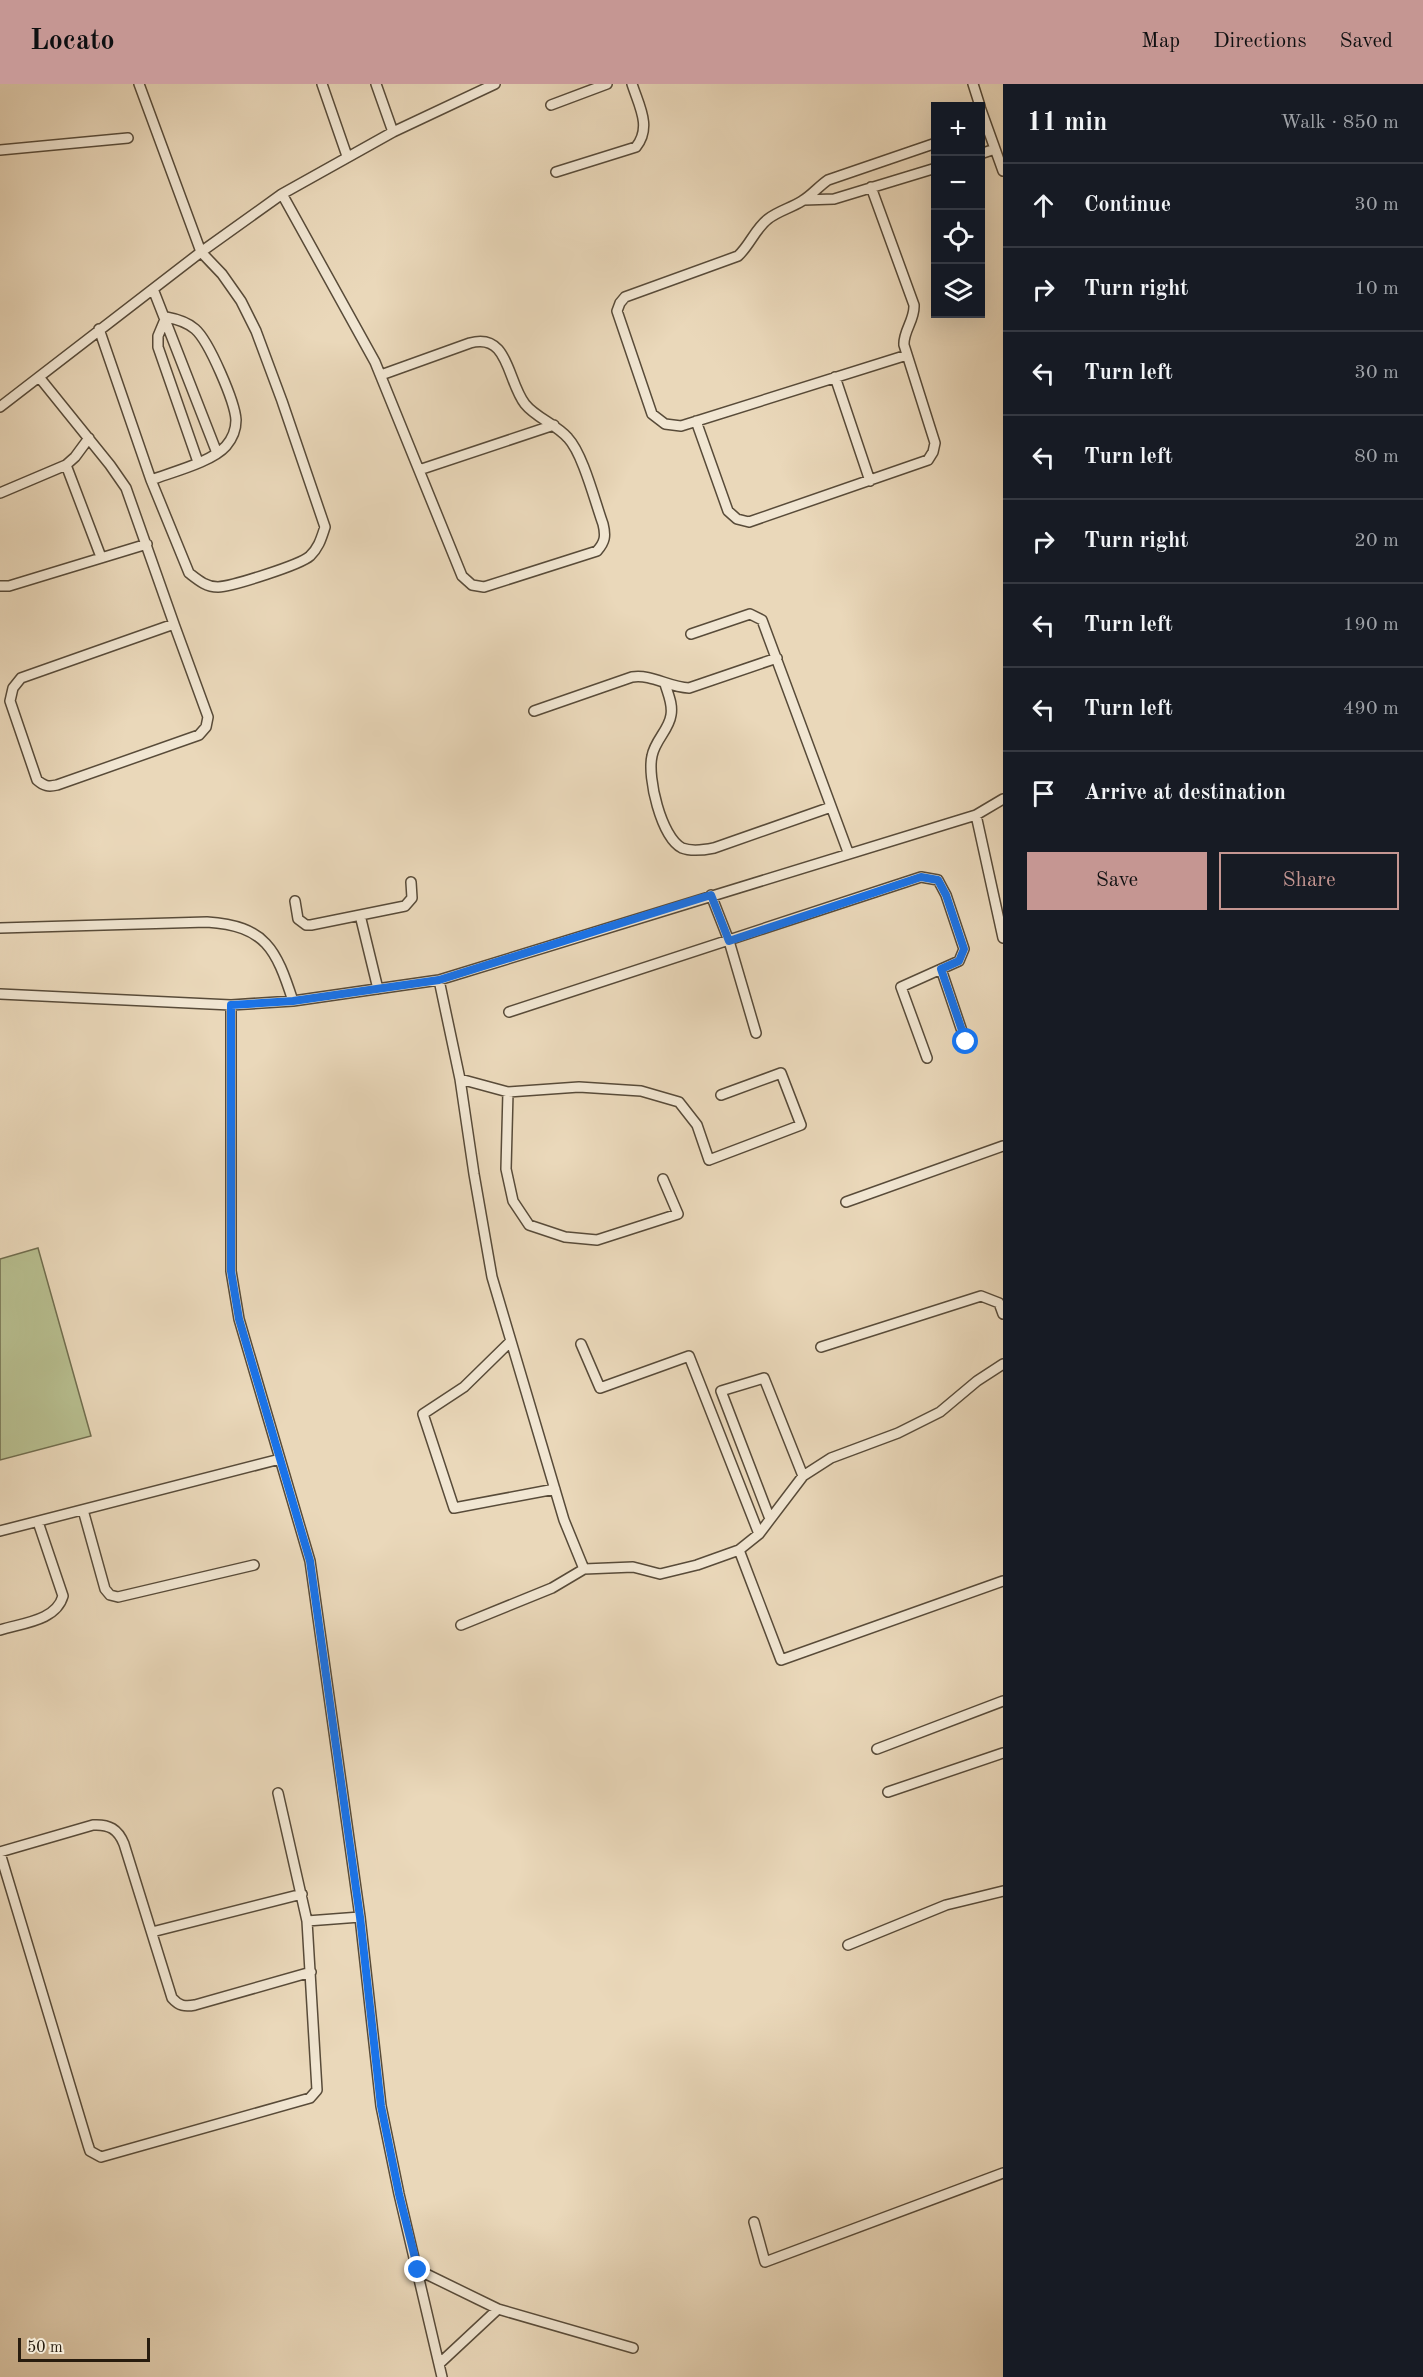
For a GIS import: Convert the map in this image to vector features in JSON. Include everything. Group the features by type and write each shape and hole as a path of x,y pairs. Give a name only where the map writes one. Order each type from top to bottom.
{"lane":[{"path":"99,329 152,480 189,573 201,583 216,587 231,585 309,558 320,544 324,527 256,331 241,301 222,274 201,252 139,84"},
{"path":"322,84 347,156"},
{"path":"376,84 393,132"},
{"path":"0,407 99,329 282,194 393,132 495,84"},
{"path":"551,105 607,84"},
{"path":"556,172 636,147 643,138 645,127 632,84"},
{"path":"972,84 978,102"},
{"path":"985,129 1003,171"},
{"path":"0,150 128,138"},
{"path":"907,355 696,422 681,426 665,424 652,414 617,311 625,297 738,256 747,248 760,227 769,218 804,200 821,184 842,174 931,145"},
{"path":"985,153 995,149"},
{"path":"804,200 834,199 931,170"},
{"path":"696,422 728,511 737,519 749,522 919,464 927,460 933,452 935,443 904,339 915,312 914,305 871,188"},
{"path":"282,194 370,350 462,576 471,585 484,587 597,551 603,543 605,534 577,452 570,440 555,425 534,413 525,404 500,350 492,342 481,340 381,375"},
{"path":"153,289 218,453"},
{"path":"152,480 218,453 227,445 236,421 234,408 205,339 194,328 180,320 166,318"},
{"path":"166,318 158,336 158,347 198,462"},
{"path":"39,377 126,488 208,717 206,727 199,735 57,785 50,786 36,780 10,701 13,688 21,678 174,624"},
{"path":"836,377 870,481"},
{"path":"419,470 555,425"},
{"path":"0,493 66,465 75,458 89,438"},
{"path":"66,465 101,557"},
{"path":"0,586 9,586 147,544"},
{"path":"691,634 750,614 756,616 765,626 848,852"},
{"path":"534,711 632,677 643,675 665,684 689,688 777,658"},
{"path":"665,684 672,708 671,719 652,753 651,782 670,838 683,848 699,851 714,848 831,807"},
{"path":"0,994 231,1005 293,1001 439,980 848,852 976,815 1003,799"},
{"path":"976,815 1003,939"},
{"path":"508,1012 921,877 938,880 964,949 959,961 901,987 927,1058"},
{"path":"295,902 298,919 306,925 405,906 412,898 411,882"},
{"path":"711,895 729,941 756,1034"},
{"path":"360,915 378,989"},
{"path":"0,928 207,922 233,924 257,935 275,954 293,1001"},
{"path":"941,969 966,1042"},
{"path":"439,980 460,1079 492,1277 564,1520 584,1569"},
{"path":"231,1005 231,1271 239,1319 310,1561 360,1917 381,2106 442,2377"},
{"path":"460,1079 508,1092 579,1087 600,1088 641,1091 679,1102 697,1125 710,1160 801,1125 780,1073 721,1095"},
{"path":"508,1092 506,1169 513,1201 529,1225 565,1237 597,1240 678,1214 663,1179"},
{"path":"846,1202 1003,1146"},
{"path":"821,1347 981,1296 999,1303 1003,1314"},
{"path":"511,1341 464,1387 423,1414 454,1508 555,1489"},
{"path":"581,1344 600,1388 689,1356 759,1534"},
{"path":"461,1625 552,1588 584,1569 633,1567 660,1574 697,1565 739,1550 759,1534 803,1476 831,1458 898,1433 940,1412 977,1381 1003,1364"},
{"path":"770,1519 721,1391 764,1378 803,1476"},
{"path":"0,1531 280,1459"},
{"path":"83,1510 105,1588 110,1595 118,1597 254,1565"},
{"path":"0,1630 52,1614 60,1606 63,1596 39,1522"},
{"path":"739,1550 781,1660 1003,1581"},
{"path":"877,1749 1003,1701"},
{"path":"888,1792 1003,1753"},
{"path":"278,1793 302,1894 306,1921 311,1972 318,2085 314,2095 107,2155 95,2155 88,2145 0,1853 93,1825 103,1824 113,1827 120,1834 124,1844 172,1998 178,2004 186,2007 311,1972"},
{"path":"848,1945 946,1905 1003,1891"},
{"path":"152,1932 302,1894"},
{"path":"306,1921 360,1917"},
{"path":"753,2222 765,2262 1003,2173"},
{"path":"418,2270 498,2309 633,2348"},
{"path":"439,2364 498,2309"}],"green space":[{"path":"38,1248 91,1436 0,1460 0,1259"}],"route":[{"path":"418,2270 399,2194 381,2106 360,1917 310,1561 239,1319 231,1271 231,1005 293,1001 439,980 711,895 729,941 921,877 938,880 946,895 964,949 959,961 941,969 966,1042"}]}
